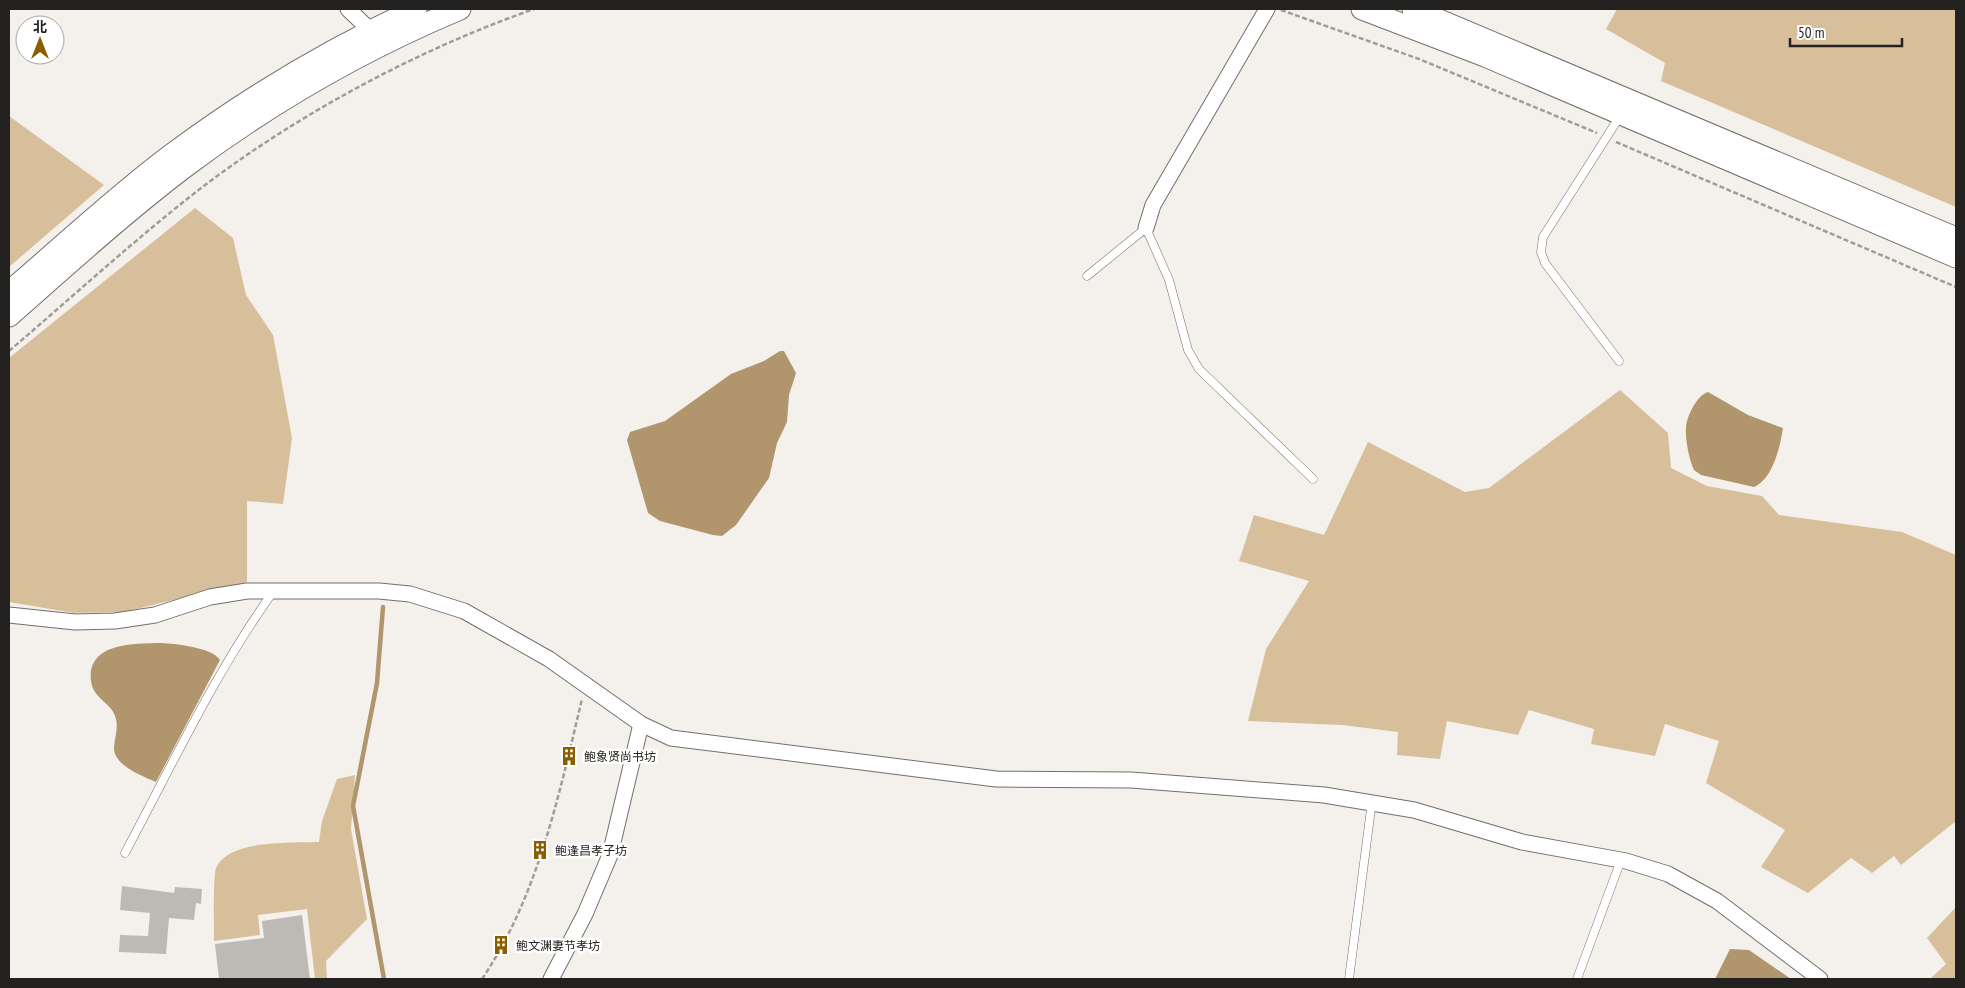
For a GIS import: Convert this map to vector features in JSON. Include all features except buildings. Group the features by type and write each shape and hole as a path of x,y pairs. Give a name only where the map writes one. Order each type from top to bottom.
{"main road":[{"path":"9,292 132,186 209,128 298,72 371,30 416,9"},
{"path":"9,316 143,200 219,142 358,58 460,9"},
{"path":"1362,9 1485,56 1956,257"},
{"path":"1413,9 1956,238"}],"street":[{"path":"348,9 371,30"},
{"path":"1146,228 1153,205 1267,9"},
{"path":"9,615 75,622 115,621 155,615 229,593 274,590 395,592 446,604 464,611 549,660 656,733 687,742 996,779 1131,780 1324,794 1372,801 1414,810 1522,842 1621,860 1668,874 1701,890 1820,979"},
{"path":"551,979 585,914 610,855 641,724"}],"lane":[{"path":"1618,361 1546,263 1540,247 1543,237 1621,114"},
{"path":"1087,276 1146,228 1169,280 1188,350 1198,369 1313,479"},
{"path":"125,853 246,629 274,590"},
{"path":"1349,979 1372,801"},
{"path":"1578,979 1621,860"}],"path":[{"path":"9,351 160,221 205,186 273,139 346,95 413,59 467,35 534,9"},
{"path":"1277,9 1419,59 1956,287"},
{"path":"482,979 518,912 542,852 586,686"}],"shaded area":[{"path":"1617,9 1956,9 1956,207 1661,81 1665,63 1606,29"},
{"path":"9,116 104,185 9,267"},
{"path":"195,208 233,238 246,295 273,335 292,438 283,504 247,501 247,582 124,612 74,613 9,602 9,358"},
{"path":"780,351 784,351 796,373 789,395 787,422 777,443 769,478 736,525 722,536 713,535 660,521 648,513 627,440 630,432 665,421 731,374 764,361"},
{"path":"1620,390 1668,433 1671,468 1707,486 1762,496 1779,515 1902,532 1956,555 1956,821 1901,865 1894,856 1872,873 1851,858 1808,893 1761,867 1785,830 1706,783 1719,741 1665,724 1655,756 1591,744 1594,729 1529,710 1518,735 1447,721 1440,759 1397,755 1398,732 1342,725 1248,721 1266,649 1309,581 1239,561 1254,515 1324,535 1368,442 1465,492 1489,488"},
{"path":"1708,392 1748,415 1783,428 1775,462 1761,483 1754,487 1701,475 1694,470 1687,443 1687,422 1696,401"},
{"path":"157,643 201,649 220,660 156,782 129,769 118,759 114,747 117,727 115,716 95,692 92,685 91,670 95,661 108,650 128,645"},
{"path":"355,775 351,829 367,919 326,961 327,979 315,979 307,909 258,915 260,935 214,941 215,873 216,868 223,859 247,847 263,844 319,842 322,821 337,779"},
{"path":"1956,907 1956,979 1930,979 1946,964 1927,938"},
{"path":"1730,949 1749,950 1791,979 1715,979"}],"waterway":[{"path":"383,607 377,683 353,806 384,979"}],"place":[{"name":"鲍象贤尚书坊","path":"569,756"},
{"name":"鲍逢昌孝子坊","path":"540,850"},
{"name":"鲍文渊妻节孝坊","path":"501,945"}]}
